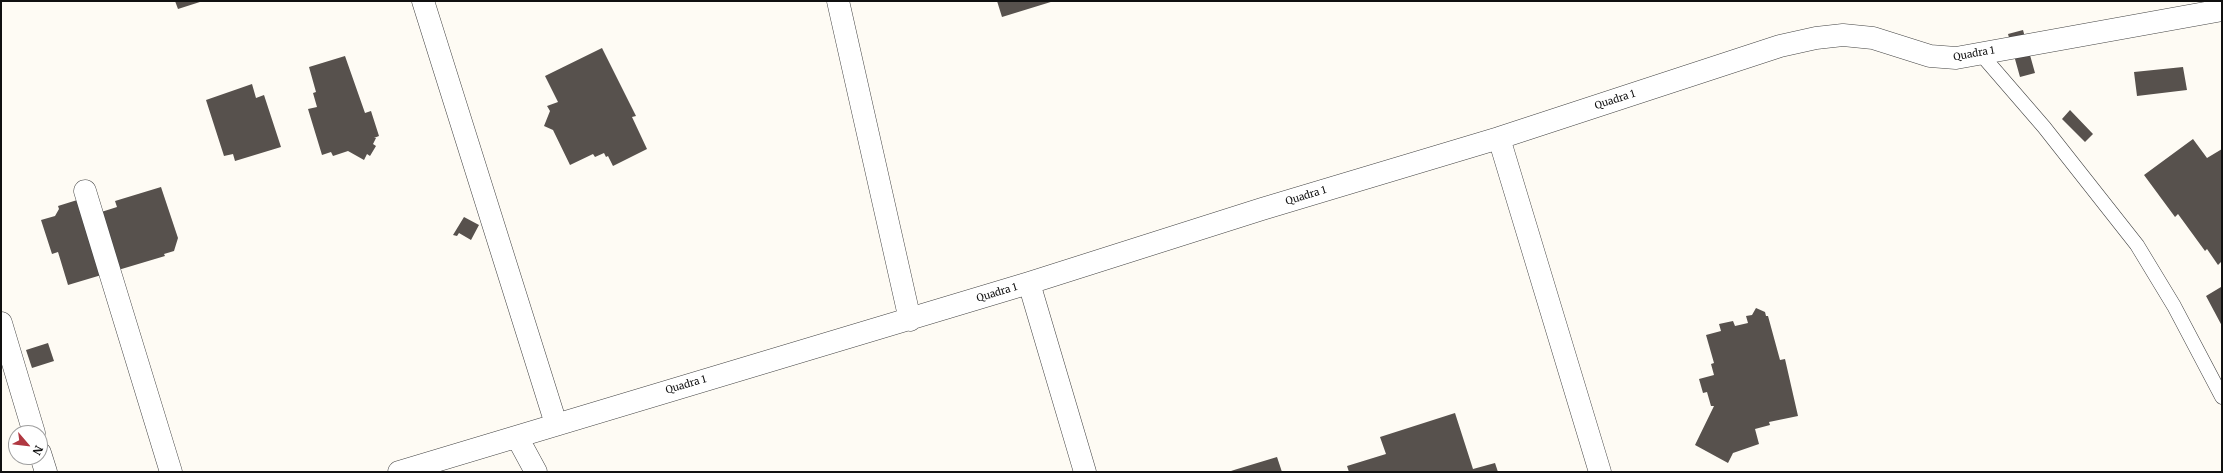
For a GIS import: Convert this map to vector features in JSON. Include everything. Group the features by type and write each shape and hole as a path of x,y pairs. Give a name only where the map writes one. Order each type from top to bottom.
{"street":[{"path":"423,1 556,424"},
{"path":"838,1 910,320"},
{"name":"Quadra 1","path":"399,472 556,424 910,320 1262,209 1499,138 1780,46 1816,38 1843,35 1873,38 1942,58 1956,58 2222,10"},
{"path":"1499,138 1600,472"},
{"path":"85,191 171,472"},
{"path":"1029,283 1085,472"},
{"path":"1,323 32,425"},
{"path":"517,437 536,472"}],"lane":[{"path":"1980,53 2044,127 2119,219 2138,245 2174,306 2222,397"}],"building":[{"path":"175,1 203,1 178,9"},
{"path":"997,1 1054,1 1002,17"},
{"path":"2023,30 2035,73 2020,77 2008,34"},
{"path":"602,48 636,116 632,117 647,149 613,166 608,156 606,157 604,153 595,157 593,154 570,165 553,130 544,126 550,111 547,106 558,102 545,76"},
{"path":"345,56 365,113 371,111 379,136 374,138 376,138 373,144 376,146 370,156 367,154 364,160 348,151 333,156 331,152 322,155 308,109 317,107 313,93 316,92 309,67"},
{"path":"2183,67 2187,90 2137,96 2134,72"},
{"path":"252,84 256,98 264,95 281,147 235,161 233,154 224,156 206,100"},
{"path":"2070,110 2093,134 2085,142 2062,119"},
{"path":"2193,139 2207,158 2222,149 2222,261 2218,265 2207,249 2205,251 2178,214 2175,217 2144,175"},
{"path":"161,187 178,238 174,251 164,254 165,256 68,285 58,252 52,254 41,220 55,216 59,209 58,206 90,196 95,214 117,207 115,201"},
{"path":"464,217 479,225 471,240 459,233 457,236 453,235"},
{"path":"2221,287 2222,288 2222,326 2206,296"},
{"path":"1756,308 1765,312 1766,316 1768,316 1780,360 1785,359 1798,416 1769,422 1770,425 1755,429 1759,444 1733,453 1728,463 1695,445 1714,406 1711,406 1707,392 1703,393 1699,379 1714,375 1711,364 1714,363 1706,335 1721,331 1719,324 1733,321 1735,326 1748,323 1746,316 1752,315"},
{"path":"48,343 54,361 32,368 26,350"},
{"path":"1455,413 1473,469 1495,463 1498,472 1349,472 1347,466 1386,454 1380,437"},
{"path":"1277,457 1282,472 1228,472 1234,470"}]}
